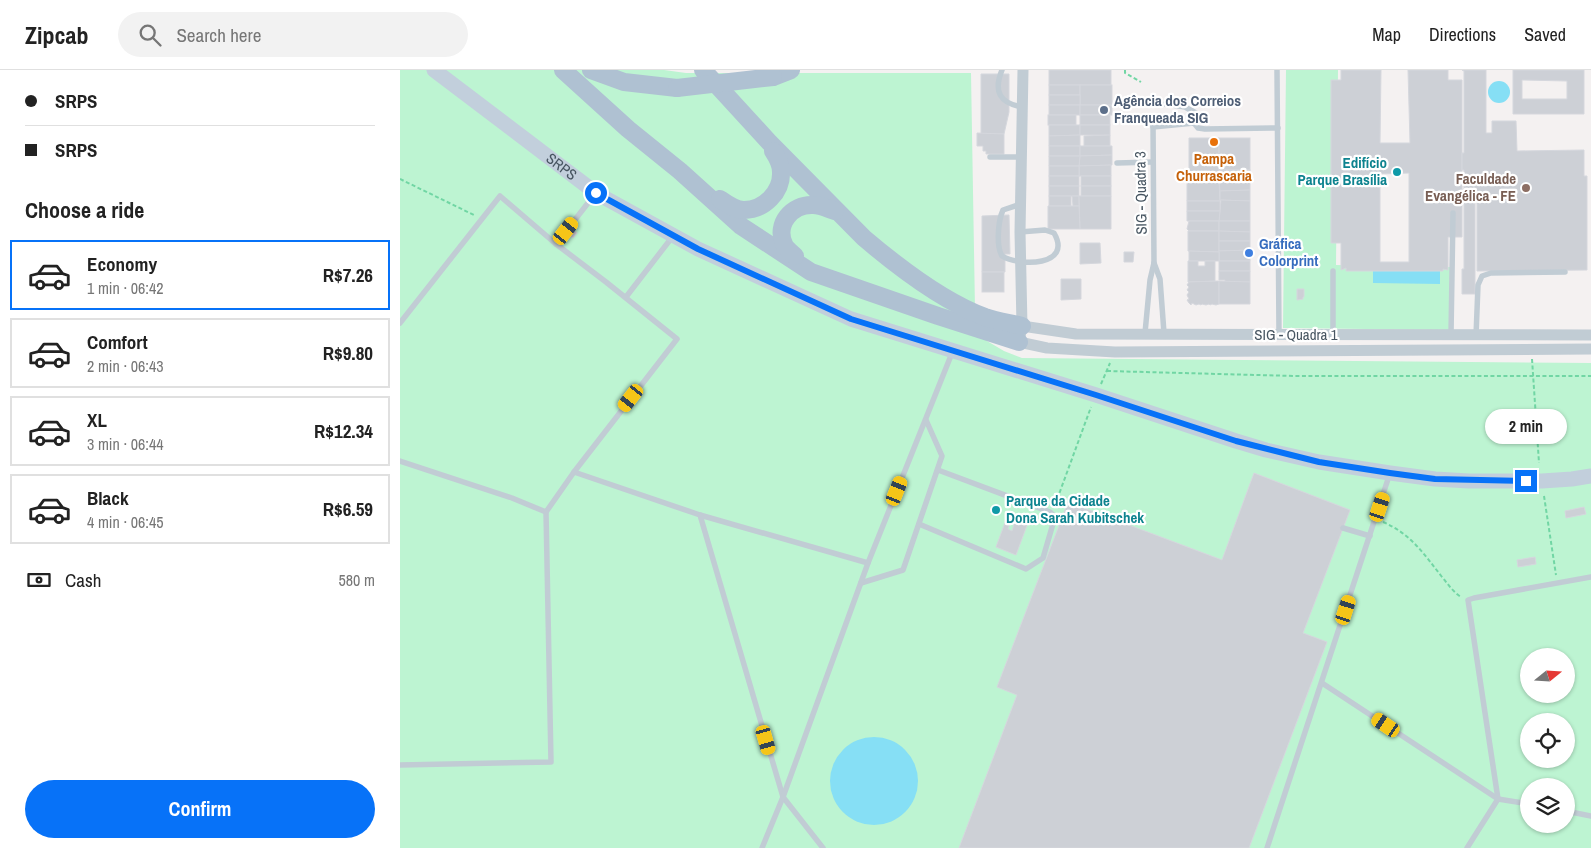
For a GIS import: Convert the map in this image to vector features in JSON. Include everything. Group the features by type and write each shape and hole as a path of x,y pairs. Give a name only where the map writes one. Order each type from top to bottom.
{"main road":[{"name":"SRPS","path":"434,70 596,193 698,249 851,319 1266,450 1319,462 1435,479 1511,482 1572,479 1591,476"},
{"path":"563,70 628,129 680,171 741,226 812,272 938,316 1021,334"},
{"path":"591,70 624,82 677,88 773,77 790,70"},
{"path":"703,70 769,142 838,212 881,252 954,304 1021,334"},
{"path":"680,171 732,206 743,210 754,208 769,200 777,191 780,182 781,167 769,142"},
{"path":"812,272 785,246 781,235 786,216 794,209 812,205 822,206 838,212"}],"street":[{"path":"1021,334 1020,232 1023,70"},
{"name":"SIG - Quadra 1","path":"1021,334 1591,335"},
{"name":"SIG - Quadra 1","path":"1021,334 1047,348 1115,352 1591,349"}],"lane":[{"path":"1002,70 998,79 1000,96 1011,105 1022,107"},
{"path":"1277,70 1279,334"},
{"path":"1165,104 1186,107 1196,113"},
{"name":"SIG - Quadra 3","path":"1145,333 1150,280 1154,263 1153,124 1194,123 1198,128 1206,129 1278,128"},
{"path":"990,157 1021,157"},
{"path":"1117,163 1153,162"},
{"path":"556,244 596,193"},
{"path":"400,323 500,196 556,244 626,297 677,339 574,472 546,512 551,762 400,765"},
{"path":"1020,232 1051,231 1058,239 1059,246 1057,252 1051,259 1045,261 1021,262 1008,260 1000,253 999,218 1003,210 1021,204"},
{"path":"1451,334 1453,213"},
{"path":"626,297 673,236"},
{"name":"SIG - Quadra 3","path":"1154,263 1160,279 1164,333"},
{"path":"1333,272 1333,334"},
{"path":"1476,336 1478,285 1482,276 1491,273 1565,272"},
{"path":"762,848 783,797 868,563 953,351"},
{"path":"861,583 903,570 942,456 926,420"},
{"path":"400,462 512,498 546,512"},
{"path":"919,524 1026,569 1042,558 1055,517 1050,512 938,470"},
{"path":"574,472 700,516 868,563"},
{"path":"1268,848 1390,473"},
{"path":"700,516 783,797 823,848"},
{"path":"1343,528 1370,536"},
{"path":"1467,848 1498,799 1468,600 1591,577"},
{"path":"1322,683 1498,799 1520,803"},
{"path":"1575,813 1591,816"}],"path":[{"path":"1125,70 1125,74 1141,82"},
{"path":"400,179 482,219"},
{"path":"1532,349 1539,463"},
{"path":"1052,514 1096,395 1115,352"},
{"path":"1106,371 1294,376 1591,376"},
{"path":"1544,496 1558,583"},
{"path":"1376,519 1404,533 1414,542 1458,596 1468,600"}],"green space":[{"name":"Parque da Cidade Dona Sarah Kubitschek","path":"400,70 971,73 975,309 987,341 1004,351 1022,358 1591,363 1591,848 400,848"},
{"path":"1286,70 1338,70 1336,265 1450,267 1449,330 1283,328"}],"water":[{"path":"1499,81 1507,84 1510,92 1507,100 1499,103 1491,100 1488,92 1491,84"},
{"path":"1373,267 1440,268 1440,284 1373,283"},
{"path":"874,737 891,740 899,744 911,756 915,764 918,781 915,798 911,806 899,818 891,822 874,825 857,822 849,818 837,806 833,798 830,781 833,764 837,756 849,744 857,740"}],"building":[{"path":"1049,70 1111,70 1111,85 1049,85"},
{"name":"Edifício Parque Brasília","path":"1341,70 1381,70 1380,143 1410,143 1408,70 1448,70 1448,80 1462,80 1462,237 1448,237 1448,270 1346,271 1346,268 1341,270 1341,243 1331,243 1331,80 1341,80","holes":["1409,173 1409,262 1380,262 1380,174"]},
{"name":"Faculdade Evangélica - FE","path":"1462,70 1486,70 1486,133 1492,133 1492,121 1516,121 1517,151 1584,150 1584,176 1587,176 1587,270 1477,271 1477,200 1475,200 1475,294 1462,294 1462,269 1464,269 1464,170 1462,170 1462,153 1464,153 1464,71"},
{"path":"1513,70 1584,70 1584,114 1513,114","holes":["1522,80 1567,81 1567,99 1522,99"]},
{"path":"981,74 1009,74 1009,112 1004,134 981,134"},
{"path":"1049,85 1080,85 1080,95 1049,95"},
{"path":"1080,85 1112,85 1112,105 1080,105"},
{"path":"1049,95 1080,95 1080,105 1049,105"},
{"path":"1049,105 1080,105 1080,115 1049,115"},
{"path":"1080,105 1112,105 1112,115 1080,115"},
{"path":"1048,115 1076,115 1076,125 1048,125"},
{"path":"1080,115 1110,115 1110,125 1080,125"},
{"path":"1049,125 1080,125 1080,135 1049,136"},
{"path":"1080,125 1110,125 1110,135 1080,135"},
{"path":"977,133 1004,134 1004,154 986,154 986,151 983,151 983,146 977,146"},
{"path":"1080,135 1080,146 1049,146 1049,136"},
{"path":"1110,135 1110,146 1084,146 1084,136"},
{"path":"1189,138 1219,138 1219,181 1189,180"},
{"path":"1219,138 1250,138 1250,170 1219,170"},
{"path":"1049,146 1080,146 1080,156 1049,156"},
{"path":"1080,146 1112,146 1112,155 1080,156"},
{"path":"1112,155 1112,165 1079,166 1080,156"},
{"path":"1049,156 1080,156 1079,166 1049,166"},
{"path":"1111,165 1111,176 1079,176 1079,166"},
{"path":"1049,166 1079,166 1079,176 1049,176"},
{"path":"1219,170 1250,170 1250,181 1219,181"},
{"path":"1049,176 1079,176 1079,186 1049,186"},
{"path":"1081,176 1111,176 1111,186 1081,186"},
{"path":"1187,180 1219,181 1220,201 1187,201"},
{"path":"1219,181 1250,181 1250,190 1220,191"},
{"path":"1049,186 1079,186 1079,196 1049,196"},
{"path":"1081,186 1111,186 1111,196 1081,196"},
{"path":"1250,190 1250,201 1220,200 1220,191"},
{"path":"1049,196 1071,196 1071,206 1049,206"},
{"path":"1072,196 1079,196 1079,206 1073,206"},
{"path":"1079,196 1111,196 1111,229 1080,229"},
{"path":"1221,200 1250,201 1250,221 1219,221"},
{"path":"1187,201 1220,201 1220,211 1187,211"},
{"path":"1048,206 1079,206 1080,229 1048,229"},
{"path":"1187,211 1220,211 1219,221 1187,221"},
{"path":"1009,215 1010,254 1005,254 1005,272 982,272 982,216"},
{"path":"1189,221 1219,221 1219,231 1189,231 1187,229"},
{"path":"1219,221 1250,221 1250,232 1219,231"},
{"path":"572,229 577,233 573,238 568,234"},
{"path":"1188,231 1219,231 1219,252 1188,251"},
{"path":"1219,231 1250,232 1250,241 1219,241"},
{"path":"1219,241 1250,241 1250,250 1219,251"},
{"path":"1080,243 1100,243 1101,263 1080,264"},
{"path":"1250,250 1250,261 1219,261 1219,251"},
{"path":"1189,251 1219,252 1219,261 1189,261"},
{"path":"1124,252 1134,252 1133,262 1124,262"},
{"path":"1188,261 1198,261 1198,266 1205,266 1205,261 1215,261 1215,281 1188,282"},
{"path":"1219,261 1250,261 1250,271 1219,271"},
{"path":"1219,271 1250,271 1250,282 1225,282 1225,280 1219,280"},
{"path":"982,272 1004,272 1004,292 982,292"},
{"path":"1061,279 1081,279 1081,299 1061,300"},
{"path":"1219,281 1219,304 1196,305 1192,303 1191,305 1187,300 1189,299 1187,295 1189,292 1187,290 1189,287 1187,285 1189,282"},
{"path":"1219,281 1250,282 1250,304 1219,304"},
{"path":"1297,289 1304,289 1303,299 1297,300"},
{"path":"1254,473 1350,510 1303,633 1327,642 1249,848 959,848 1017,695 997,687 1068,502 1222,560"},
{"path":"1584,507 1586,514 1566,518 1565,511"},
{"path":"1009,512 1029,520 1016,555 996,547","holes":["1011,520 1015,521 1012,531 1008,529"]},
{"path":"1535,557 1536,564 1518,567 1517,560"}],"place":[{"name":"Agência dos Correios Franqueada SIG","path":"1104,110"},
{"name":"Pampa Churrascaria","path":"1214,142"},
{"name":"Edifício Parque Brasília","path":"1397,172"},
{"name":"Faculdade Evangélica - FE","path":"1526,188"},
{"name":"Gráfica Colorprint","path":"1249,253"},
{"name":"Parque da Cidade Dona Sarah Kubitschek","path":"996,510"}],"route":[{"path":"596,193 698,249 851,319 1096,395 1236,441 1319,462 1390,473 1435,479 1526,481"}]}
